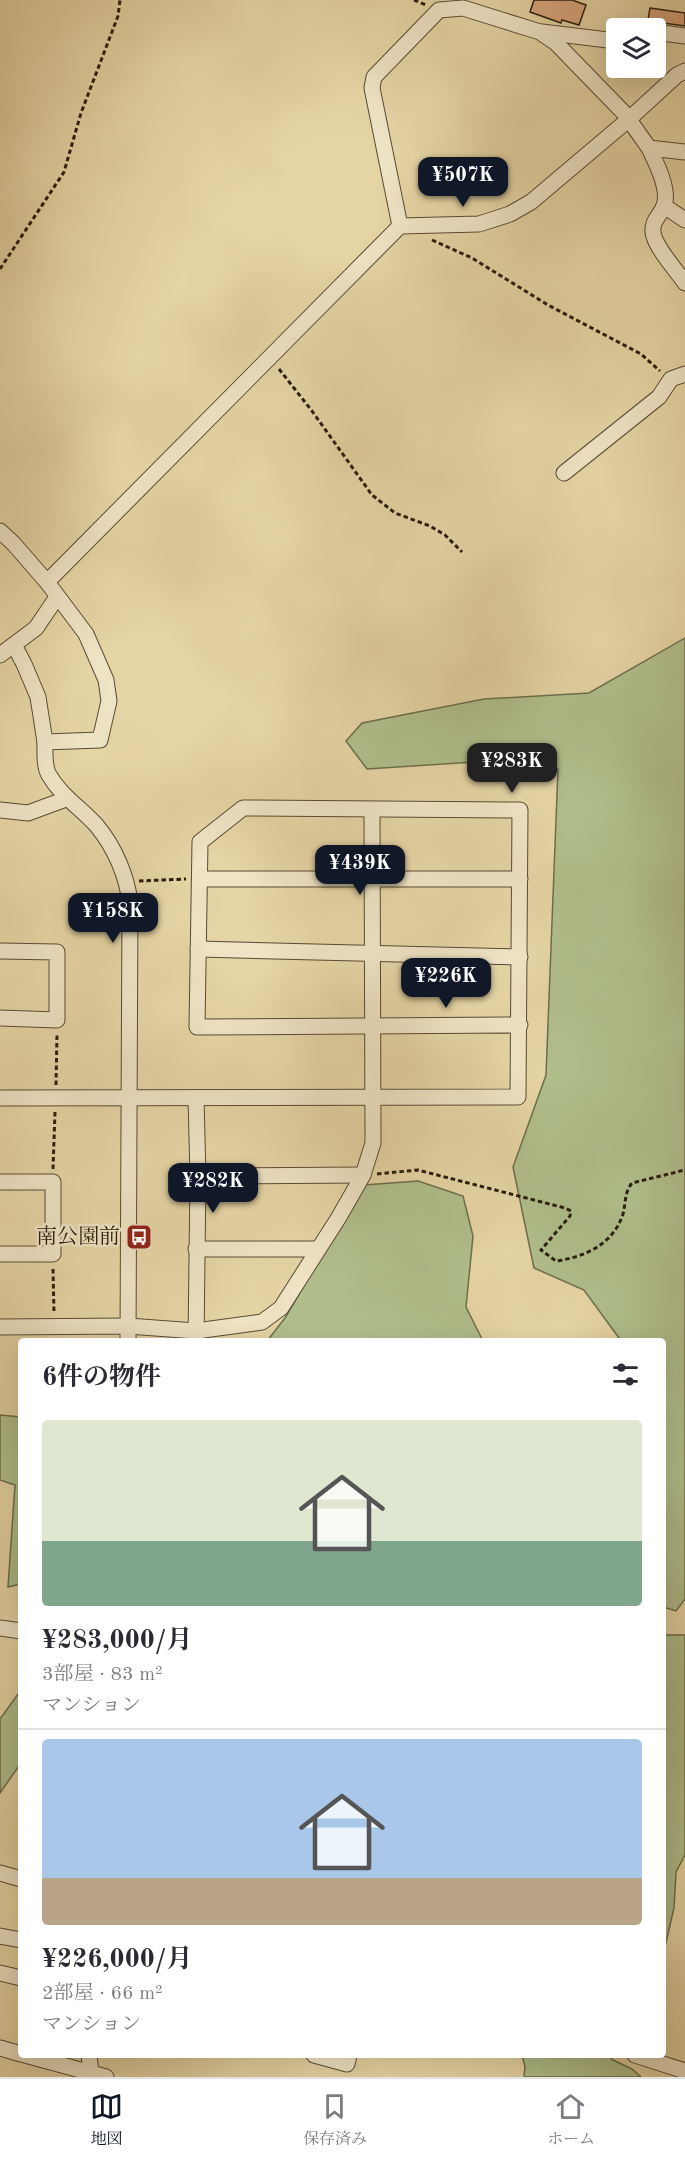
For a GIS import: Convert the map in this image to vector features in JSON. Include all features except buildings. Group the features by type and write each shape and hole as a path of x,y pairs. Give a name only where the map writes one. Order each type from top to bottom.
{"street":[{"path":"400,226 372,88 374,77 442,5 463,8 540,32 606,40"},
{"path":"540,32 556,44 625,114 649,148 660,172 664,195 664,206 654,220 653,234 685,284"},
{"path":"666,34 685,36"},
{"path":"47,582 400,226 479,224 510,214 531,202 677,75 685,71"},
{"path":"649,148 685,152"},
{"path":"664,206 685,219"},
{"path":"564,473 659,397 678,377"},
{"path":"0,531 47,582 86,634 106,680 109,701 100,740 45,742"},
{"path":"0,655 36,627 57,597"},
{"path":"14,645 38,697 47,773 66,799 96,826 128,882 130,903 128,1334"},
{"path":"0,810 28,813 66,799"},
{"path":"0,1098 518,1097 520,1025 520,810 372,811 243,808 200,842 197,1027 520,1025"},
{"path":"0,1327 54,1334 196,1336 262,1322 281,1308 363,1175 373,1143 372,811"},
{"path":"200,879 520,879"},
{"path":"198,949 520,957"},
{"path":"0,951 57,952 57,1020 0,1018"},
{"path":"195,1098 198,1176 196,1336"},
{"path":"198,1176 363,1175"},
{"path":"0,1182 53,1182 53,1254 0,1254"},
{"path":"196,1249 318,1249"},
{"path":"0,1628 18,1631"},
{"path":"0,1873 18,1878"},
{"path":"0,1936 18,1939"},
{"path":"0,1973 18,1977"},
{"path":"0,2048 18,2053"},
{"path":"37,2058 99,2075"},
{"path":"90,2058 99,2075"},
{"path":"324,2058 347,2065"},
{"path":"648,2058 684,2066"}],"path":[{"path":"0,269 64,172 81,113 118,16 120,0"},
{"path":"431,240 472,258 548,305 641,354 678,377"},
{"path":"270,357 372,495 395,513 430,526 445,535 462,552"},
{"path":"128,882 200,879"},
{"path":"363,1175 418,1170 565,1208 571,1211 570,1216 541,1250 556,1261 593,1251 602,1243 619,1222 626,1193 632,1183 685,1170"},
{"path":"53,1254 54,1334"}],"green space":[{"path":"685,638 685,1599 676,1611 666,1608 666,1338 619,1338 584,1290 534,1268 513,1167 546,1075 558,769 520,759 367,769 346,741 362,723 484,699 589,693"},
{"path":"418,1181 463,1196 473,1236 466,1307 482,1338 269,1338 285,1318 364,1185"},
{"path":"0,1415 18,1417 18,1585 8,1587 15,1485 0,1480"},
{"path":"666,1635 685,1635 685,1855 676,1872 674,1908 666,1942"},
{"path":"18,1694 18,1767 0,1793 0,1719"},
{"path":"523,2058 611,2058 632,2069 641,2077 524,2077"}],"place":[{"name":"南公園前","path":"139,1237"}]}
